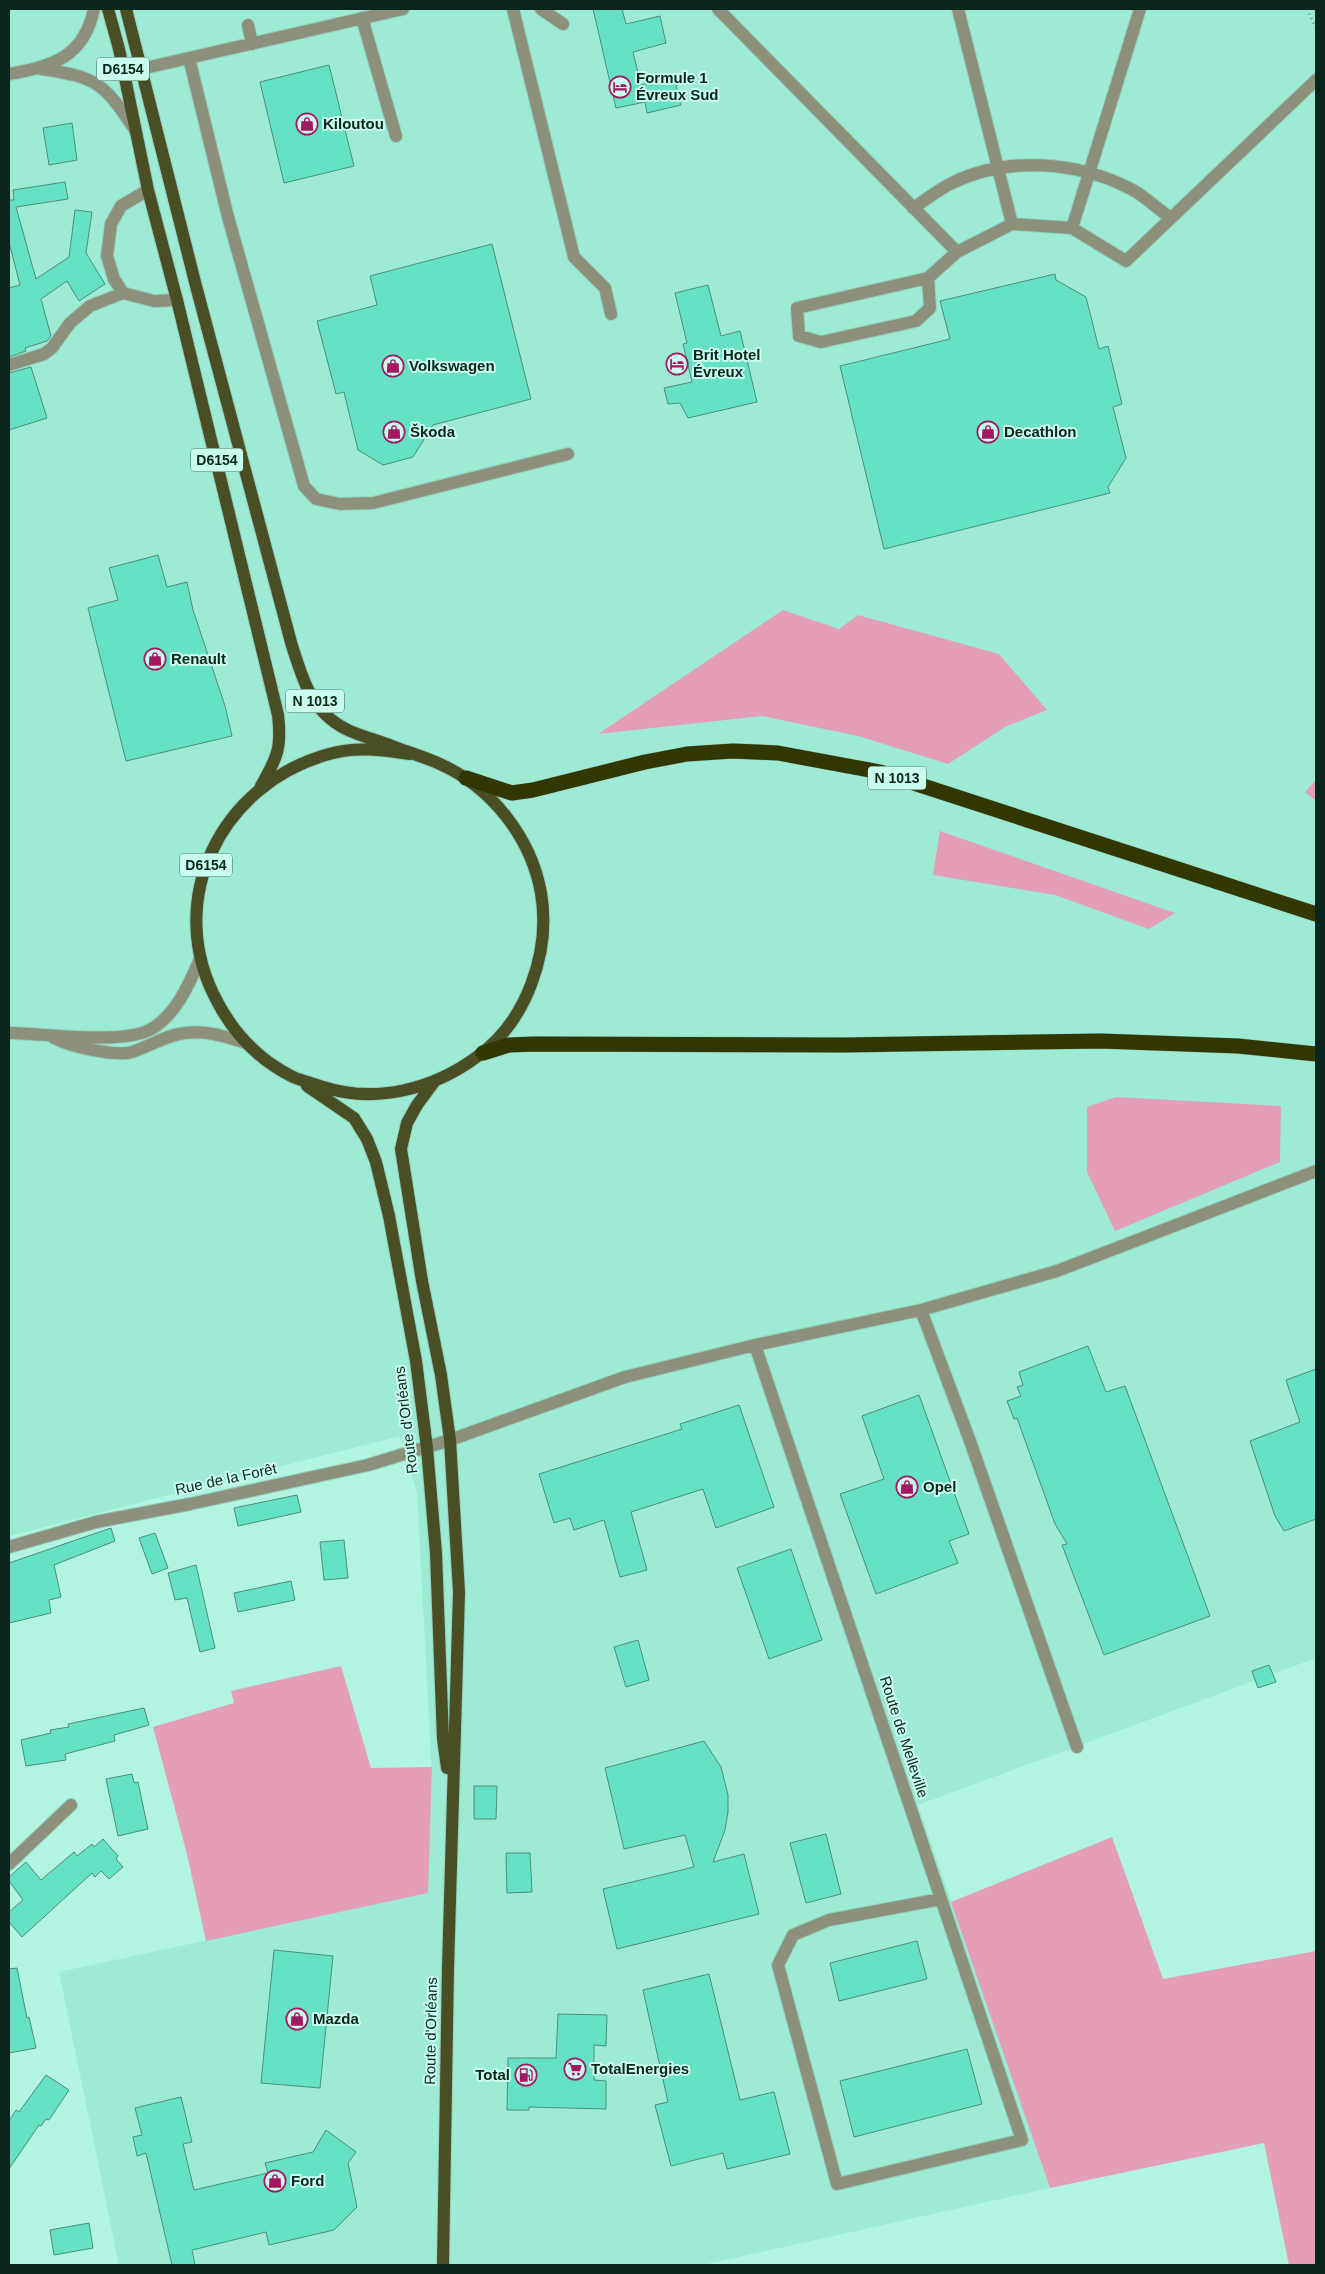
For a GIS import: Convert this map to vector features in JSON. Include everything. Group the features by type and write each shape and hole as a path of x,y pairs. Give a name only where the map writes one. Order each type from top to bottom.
{"highway":[{"name":"N 1013","path":"466,778 512,793 533,790 645,762 688,754 733,751 778,753 880,772 1316,914"},
{"path":"483,1053 509,1045 534,1044 845,1045 1101,1041 1238,1046 1316,1054"}],"main road":[{"name":"D6154","path":"108,9 119,49 148,190 177,300 278,715 280,733 277,756 260,788"},
{"name":"D6154","path":"126,9 198,295 280,596"},
{"name":"N 1013","path":"280,596 300,672 318,707 337,724 358,736 389,744 410,754"},
{"name":"D6154","path":"200,959 196,933 197,905 202,878 210,852 240,806 260,788 294,766 331,753 371,749 410,754"},
{"path":"200,959 210,990 226,1018 246,1044 294,1078 340,1092 388,1094 434,1082 460,1070 483,1053 507,1027 526,997 538,964 543,929 541,894 532,860 515,828 493,801 466,778 439,763 410,754"},
{"name":"Route d'Orléans","path":"294,1078 354,1118 367,1139 376,1162 389,1216 416,1361 427,1448 436,1553 443,1739 452,1797"},
{"name":"Route d'Orléans","path":"434,1082 417,1105 407,1123 401,1149 420,1271 441,1375 450,1440 459,1592 452,1797 443,2265"}],"street":[{"path":"9,74 41,69 70,54 84,36 94,9"},
{"path":"141,69 403,9"},
{"path":"513,9 574,257 605,288 611,314"},
{"path":"541,9 563,24"},
{"path":"718,9 957,252"},
{"path":"958,9 1012,224"},
{"path":"1072,228 1140,9"},
{"path":"362,18 396,136"},
{"path":"248,25 252,44"},
{"path":"189,58 228,217 304,486 310,493 316,499 340,504 373,503 568,454"},
{"path":"41,69 85,77 103,87 119,104 135,130"},
{"path":"928,278 930,308 916,321 821,342 799,336 797,308 928,278 957,252 1012,224 1072,228 1126,261 1316,80"},
{"path":"913,208 952,182 998,167 1042,165 1090,172 1132,189 1171,218"},
{"path":"123,293 114,279 107,256 111,224 121,206 148,190"},
{"path":"9,365 44,354 52,348 70,323 90,306 123,293 154,301 177,300"},
{"path":"9,1032 105,1038 135,1035 152,1029 166,1018 176,1005 187,988 200,959"},
{"path":"45,1034 64,1044 120,1053 131,1052 156,1044 168,1037 194,1032 209,1032 246,1044"},
{"name":"Rue de la Forêt","path":"9,1547 96,1522 190,1504 368,1465 427,1448 625,1376 755,1345 921,1310 1058,1272 1316,1171"},
{"path":"921,1310 970,1441 1077,1747"},
{"name":"Route de Melleville","path":"755,1345 1022,2140 837,2184 778,1965 793,1935 829,1920 941,1899"},
{"path":"9,1864 71,1805"}],"path":[{"path":"1307,9 1316,28"}],"shaded area":[{"path":"9,9 1316,9 1316,1658 918,1805 1050,2188 702,2265 119,2265 59,1972 427,1893 432,1775 417,1493 400,1436 9,1536"},
{"path":"783,610 839,629 858,615 999,654 1047,710 1005,727 948,764 858,736 762,716 598,734"},
{"path":"1316,780 1316,801 1305,792"},
{"path":"940,830 1175,913 1149,929 1055,895 933,875"},
{"path":"1116,1097 1281,1106 1280,1162 1115,1231 1087,1172 1087,1107"},
{"path":"341,1666 371,1768 432,1767 428,1893 206,1941 187,1854 153,1727 234,1703 231,1691"},
{"path":"1112,1837 1163,1979 1316,1951 1316,2265 1289,2265 1264,2143 1050,2188 951,1902"}],"building":[{"path":"593,9 622,9 626,24 660,16 666,43 633,52 641,85 674,77 681,105 647,113 645,102 616,108"},
{"name":"Kiloutou","path":"329,65 354,166 284,183 260,82"},
{"path":"72,123 77,160 49,165 43,128"},
{"path":"65,182 68,199 16,207 36,279 69,257 75,210 92,212 86,253 105,284 79,301 67,281 41,299 51,336 47,341 25,348 26,351 9,357 9,288 20,285 9,242 9,200 14,200 13,190"},
{"name":"Volkswagen","path":"492,244 531,399 433,425 413,457 383,465 358,450 344,392 336,394 317,321 377,305 370,276"},
{"name":"Decathlon","path":"1055,274 1056,280 1086,297 1099,349 1108,346 1122,404 1113,407 1126,458 1108,487 1110,493 884,549 840,366 950,339 940,301"},
{"path":"708,285 721,336 740,331 757,402 688,418 680,403 668,404 664,388 692,382 683,344 687,343 675,293"},
{"path":"31,367 47,418 9,430 9,373"},
{"name":"Renault","path":"158,555 167,587 187,582 193,610 225,706 232,736 126,761 88,608 118,600 109,568"},
{"path":"1088,1346 1106,1392 1125,1386 1210,1616 1104,1655 1062,1545 1067,1544 1055,1524 1017,1418 1014,1419 1007,1401 1021,1396 1017,1387 1023,1385 1019,1372"},
{"path":"1316,1369 1316,1519 1284,1531 1275,1516 1250,1441 1300,1422 1286,1380"},
{"name":"Opel","path":"919,1395 969,1534 949,1541 958,1563 876,1594 840,1494 884,1479 862,1416"},
{"path":"739,1405 774,1507 716,1528 703,1489 631,1512 647,1570 620,1577 604,1520 574,1530 570,1518 554,1523 539,1474 682,1429 680,1424"},
{"path":"297,1495 301,1512 238,1526 234,1508"},
{"path":"111,1528 115,1541 54,1565 61,1597 49,1600 51,1613 9,1623 9,1563"},
{"path":"155,1533 168,1568 152,1574 139,1538"},
{"path":"344,1540 348,1578 324,1580 320,1542"},
{"path":"791,1549 822,1640 769,1659 737,1568"},
{"path":"196,1565 215,1648 200,1652 187,1598 175,1600 168,1573"},
{"path":"291,1581 295,1600 238,1612 234,1593"},
{"path":"638,1640 649,1680 626,1687 614,1647"},
{"path":"1269,1665 1276,1682 1258,1688 1252,1671"},
{"path":"144,1708 149,1725 114,1735 115,1741 65,1754 66,1760 26,1766 21,1740 51,1733 50,1730 69,1727 68,1724"},
{"path":"704,1741 721,1767 728,1795 725,1830 713,1862 744,1854 759,1914 617,1949 603,1889 694,1867 685,1835 624,1849 605,1768"},
{"path":"132,1774 134,1783 138,1782 148,1829 118,1836 106,1779"},
{"path":"474,1786 497,1786 496,1819 474,1819"},
{"path":"826,1834 841,1894 806,1903 790,1843"},
{"path":"103,1839 118,1856 116,1859 123,1867 109,1879 101,1871 95,1877 92,1873 22,1937 9,1922 9,1912 23,1900 9,1881 9,1877 26,1862 41,1880 74,1852 77,1856 92,1844 94,1847"},
{"path":"506,1853 530,1853 532,1892 507,1893"},
{"path":"917,1941 927,1979 839,2001 830,1963"},
{"name":"Mazda","path":"274,1950 333,1956 320,2088 261,2083"},
{"path":"17,1968 27,2018 29,2017 36,2048 9,2053 9,1969"},
{"path":"709,1974 740,2100 774,2092 790,2154 727,2169 723,2153 671,2166 655,2105 668,2102 643,1990"},
{"name":"TotalEnergies","path":"558,2014 607,2015 606,2046 594,2045 594,2080 606,2081 606,2109 529,2107 529,2110 507,2110 508,2058 556,2058"},
{"path":"967,2049 982,2104 854,2137 840,2081"},
{"path":"46,2075 69,2090 49,2120 46,2119 41,2126 39,2125 9,2169 9,2121 16,2110 19,2112"},
{"name":"Ford","path":"181,2097 192,2142 183,2144 194,2190 268,2173 265,2163 313,2152 326,2130 356,2152 348,2163 357,2207 334,2230 269,2245 266,2232 192,2250 195,2265 172,2265 146,2153 137,2156 133,2137 142,2135 135,2108"},
{"path":"89,2223 93,2248 54,2255 50,2230"}],"place":[{"name":"Formule 1 Évreux Sud","path":"620,87"},
{"name":"Kiloutou","path":"307,124"},
{"name":"Brit Hotel Évreux","path":"677,364"},
{"name":"Volkswagen","path":"393,366"},
{"name":"Škoda","path":"394,432"},
{"name":"Decathlon","path":"988,432"},
{"name":"Renault","path":"155,659"},
{"name":"Opel","path":"907,1487"},
{"name":"Mazda","path":"297,2019"},
{"name":"TotalEnergies","path":"575,2069"},
{"name":"Total","path":"526,2075"},
{"name":"Ford","path":"275,2181"}]}
